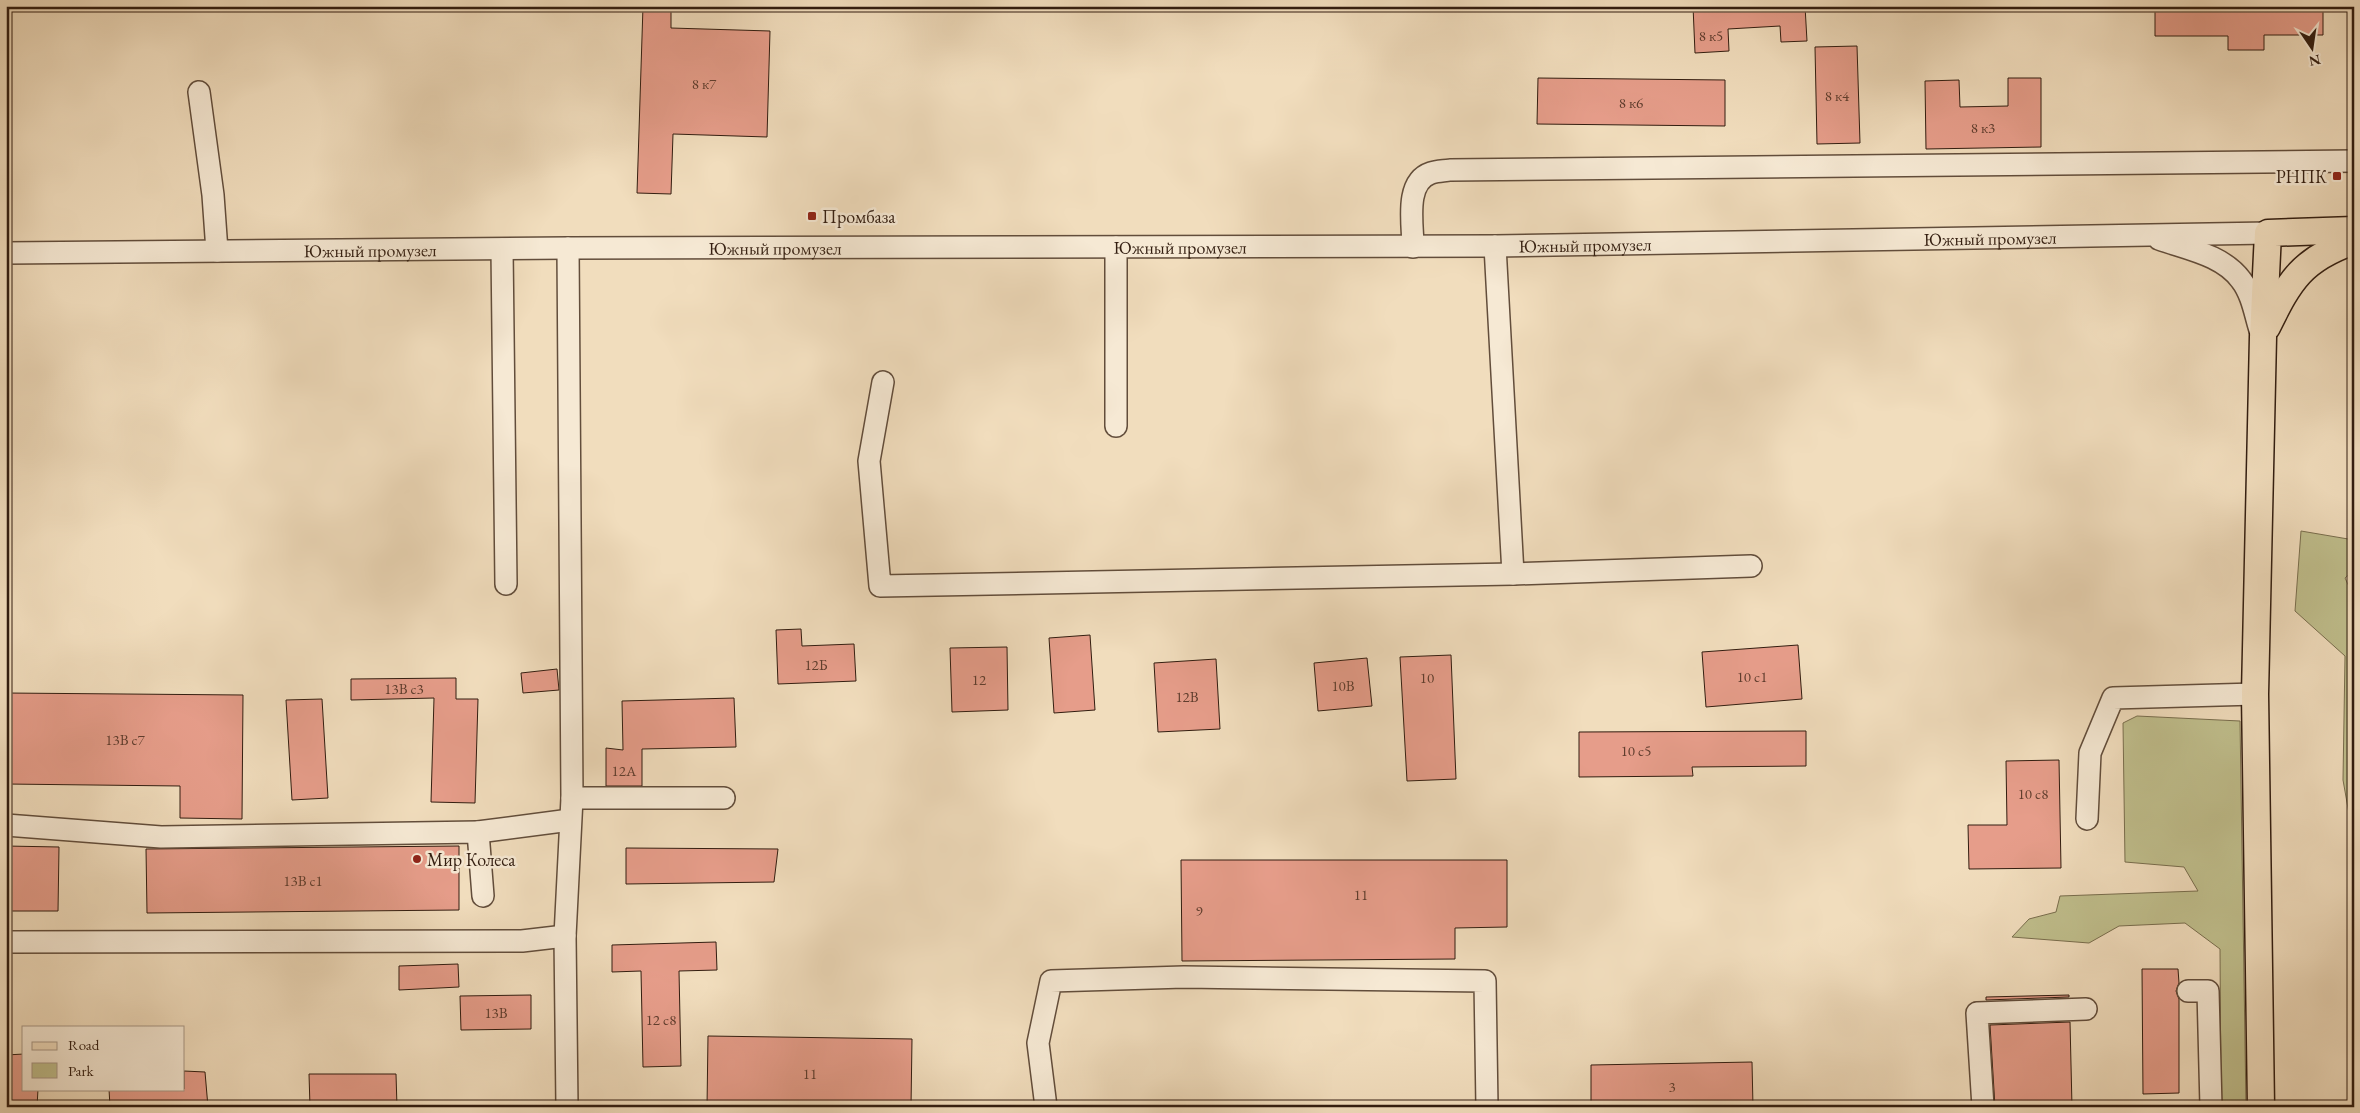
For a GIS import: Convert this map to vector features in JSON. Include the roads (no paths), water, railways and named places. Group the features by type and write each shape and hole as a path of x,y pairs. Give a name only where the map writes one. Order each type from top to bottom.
{"main road":[{"name":"Южный промузел","path":"2268,233 2354,230"},
{"path":"2262,1107 2255,694 2263,337 2268,233"},
{"path":"2263,337 2291,281 2305,266 2321,255 2354,241"}],"street":[{"path":"199,92 213,195 217,251"},
{"path":"1413,247 1414,191 1419,181 1430,173 1450,170 2354,161"},
{"name":"Южный промузел","path":"6,253 568,248 1413,247 2268,233"},
{"path":"2147,235 2215,259 2231,269 2242,280 2250,296 2263,337"},
{"path":"1495,246 1513,574"},
{"path":"1116,247 1116,426"},
{"path":"567,1107 566,936 572,798 568,248"},
{"path":"502,249 506,584"},
{"path":"883,382 869,461 880,586 1513,574 1751,566"},
{"path":"2087,818 2090,754 2113,698 2255,694"},
{"path":"572,798 724,798"},
{"path":"6,825 161,837 478,832 570,820"},
{"path":"478,832 483,896"},
{"path":"6,942 522,941 566,936"},
{"path":"1046,1107 1038,1043 1050,981 1184,977 1485,981 1487,1107"},
{"path":"2188,991 2208,991 2210,1107"},
{"path":"1983,1107 1977,1013 2086,1009"}],"place":[{"name":"РНПК","path":"2337,176"},
{"name":"Промбаза","path":"812,216"},
{"name":"Мир Колеса","path":"417,859"}]}
